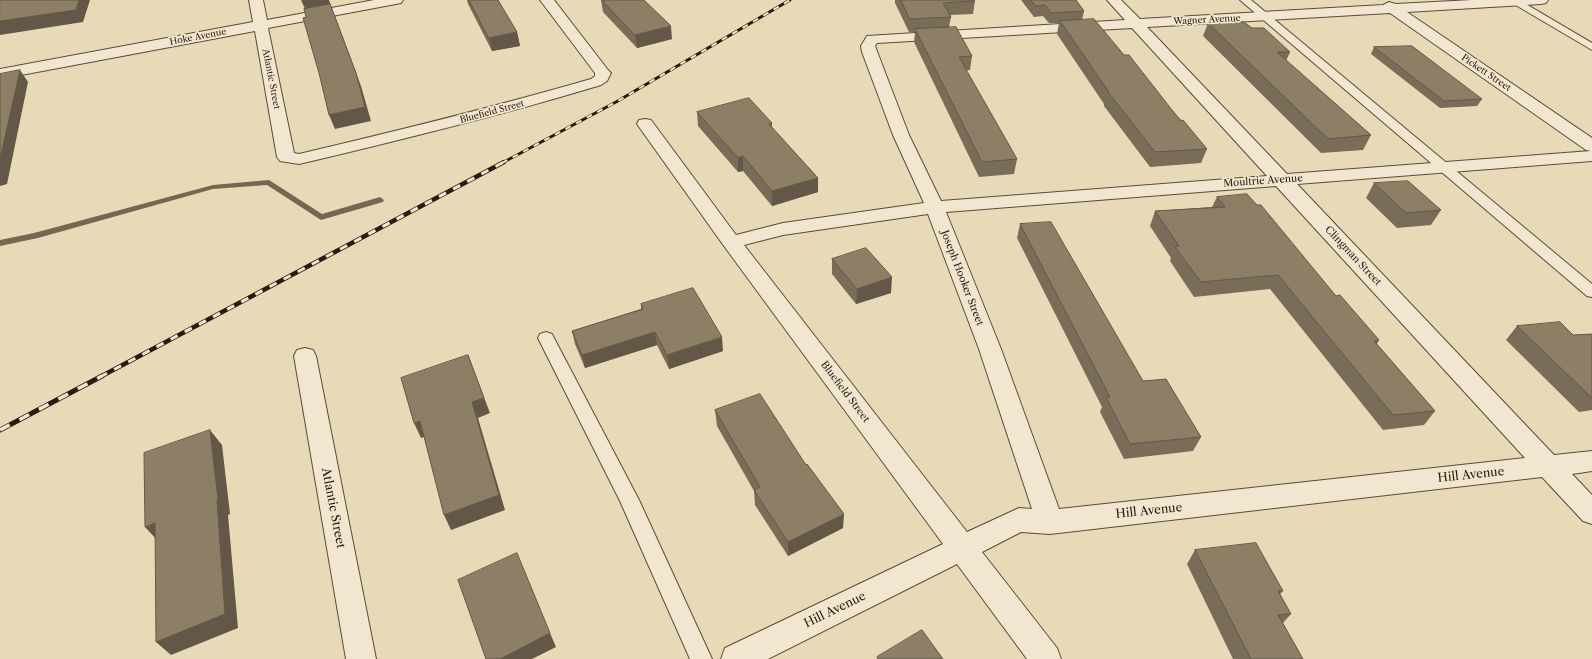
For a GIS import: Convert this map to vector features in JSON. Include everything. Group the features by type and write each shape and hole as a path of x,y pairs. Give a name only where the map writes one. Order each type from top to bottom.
{"street":[{"name":"Atlantic Street","path":"256,0 286,157"},
{"name":"Hoke Avenue","path":"0,74 396,0"},
{"name":"Bluefield Street","path":"286,157 299,159 366,144 544,98 596,82 602,78 603,73 547,0"},
{"name":"Clingman Street","path":"1114,0 1592,513"},
{"name":"Pickett Street","path":"1379,0 1592,146"},
{"name":"Wagner Avenue","path":"872,39 1541,0"},
{"name":"Joseph Hooker Street","path":"872,39 868,46 869,52 901,135 934,207 990,349 1050,522"},
{"name":"Bluefield Street","path":"645,124 731,242 1046,659"},
{"name":"Moultrie Avenue","path":"731,242 783,229 934,207 1592,156"},
{"name":"Atlantic Street","path":"305,356 361,659"},
{"name":"Hill Avenue","path":"736,659 1019,520 1050,522 1592,461"}],"lane":[{"path":"1245,0 1592,292"},
{"path":"1513,1 1592,47"},
{"path":"546,338 629,500 701,659"}],"building":[{"path":"0,0 79,0 76,10 0,21"},
{"path":"469,0 498,0 517,32 489,38"},
{"path":"602,0 644,0 671,26 635,35"},
{"path":"901,0 975,1 943,3 951,17 910,19"},
{"path":"1031,0 1076,0 1084,11 1051,13 1045,5 1036,6"},
{"path":"330,4 356,73 365,107 329,115 319,73 303,18 306,17 304,9"},
{"path":"1094,19 1124,55 1129,55 1181,121 1183,120 1207,149 1155,152 1108,92 1060,21"},
{"path":"1244,22 1252,28 1264,28 1290,52 1277,52 1371,135 1328,139 1208,23"},
{"path":"956,27 972,56 959,57 1017,159 982,162 915,29"},
{"path":"1412,46 1482,99 1444,101 1374,47"},
{"path":"20,70 0,159 0,74"},
{"path":"749,98 772,123 769,124 818,178 772,191 743,156 738,158 697,112"},
{"path":"1408,181 1441,210 1406,213 1374,183"},
{"path":"1247,194 1257,205 1261,205 1336,296 1340,295 1379,340 1374,341 1435,411 1393,415 1278,275 1201,282 1175,247 1179,246 1155,211 1225,207 1217,197"},
{"path":"1051,222 1143,381 1166,379 1201,437 1130,444 1106,397 1110,397 1020,224"},
{"path":"866,248 892,277 857,289 832,259"},
{"path":"693,288 722,337 667,355 655,332 582,355 572,331 643,309 641,304"},
{"path":"1560,322 1573,335 1592,334 1592,398 1517,326"},
{"path":"468,355 484,398 472,402 499,495 444,515 420,421 414,423 401,378"},
{"path":"760,394 806,465 807,464 844,514 788,542 754,490 760,487 715,410"},
{"path":"210,430 218,499 225,614 156,642 155,523 145,527 144,453"},
{"path":"1256,543 1283,591 1278,591 1291,614 1278,615 1303,659 1251,659 1195,550"},
{"path":"517,553 550,633 500,659 486,659 458,580"},
{"path":"922,630 943,659 878,659 877,657"}],"waterway":[{"path":"0,243 35,236 213,187 269,182 321,217 380,200"}],"railway":[{"path":"502,163 616,102 790,0"},
{"path":"100,377 504,162"},
{"path":"0,430 102,376"}]}
